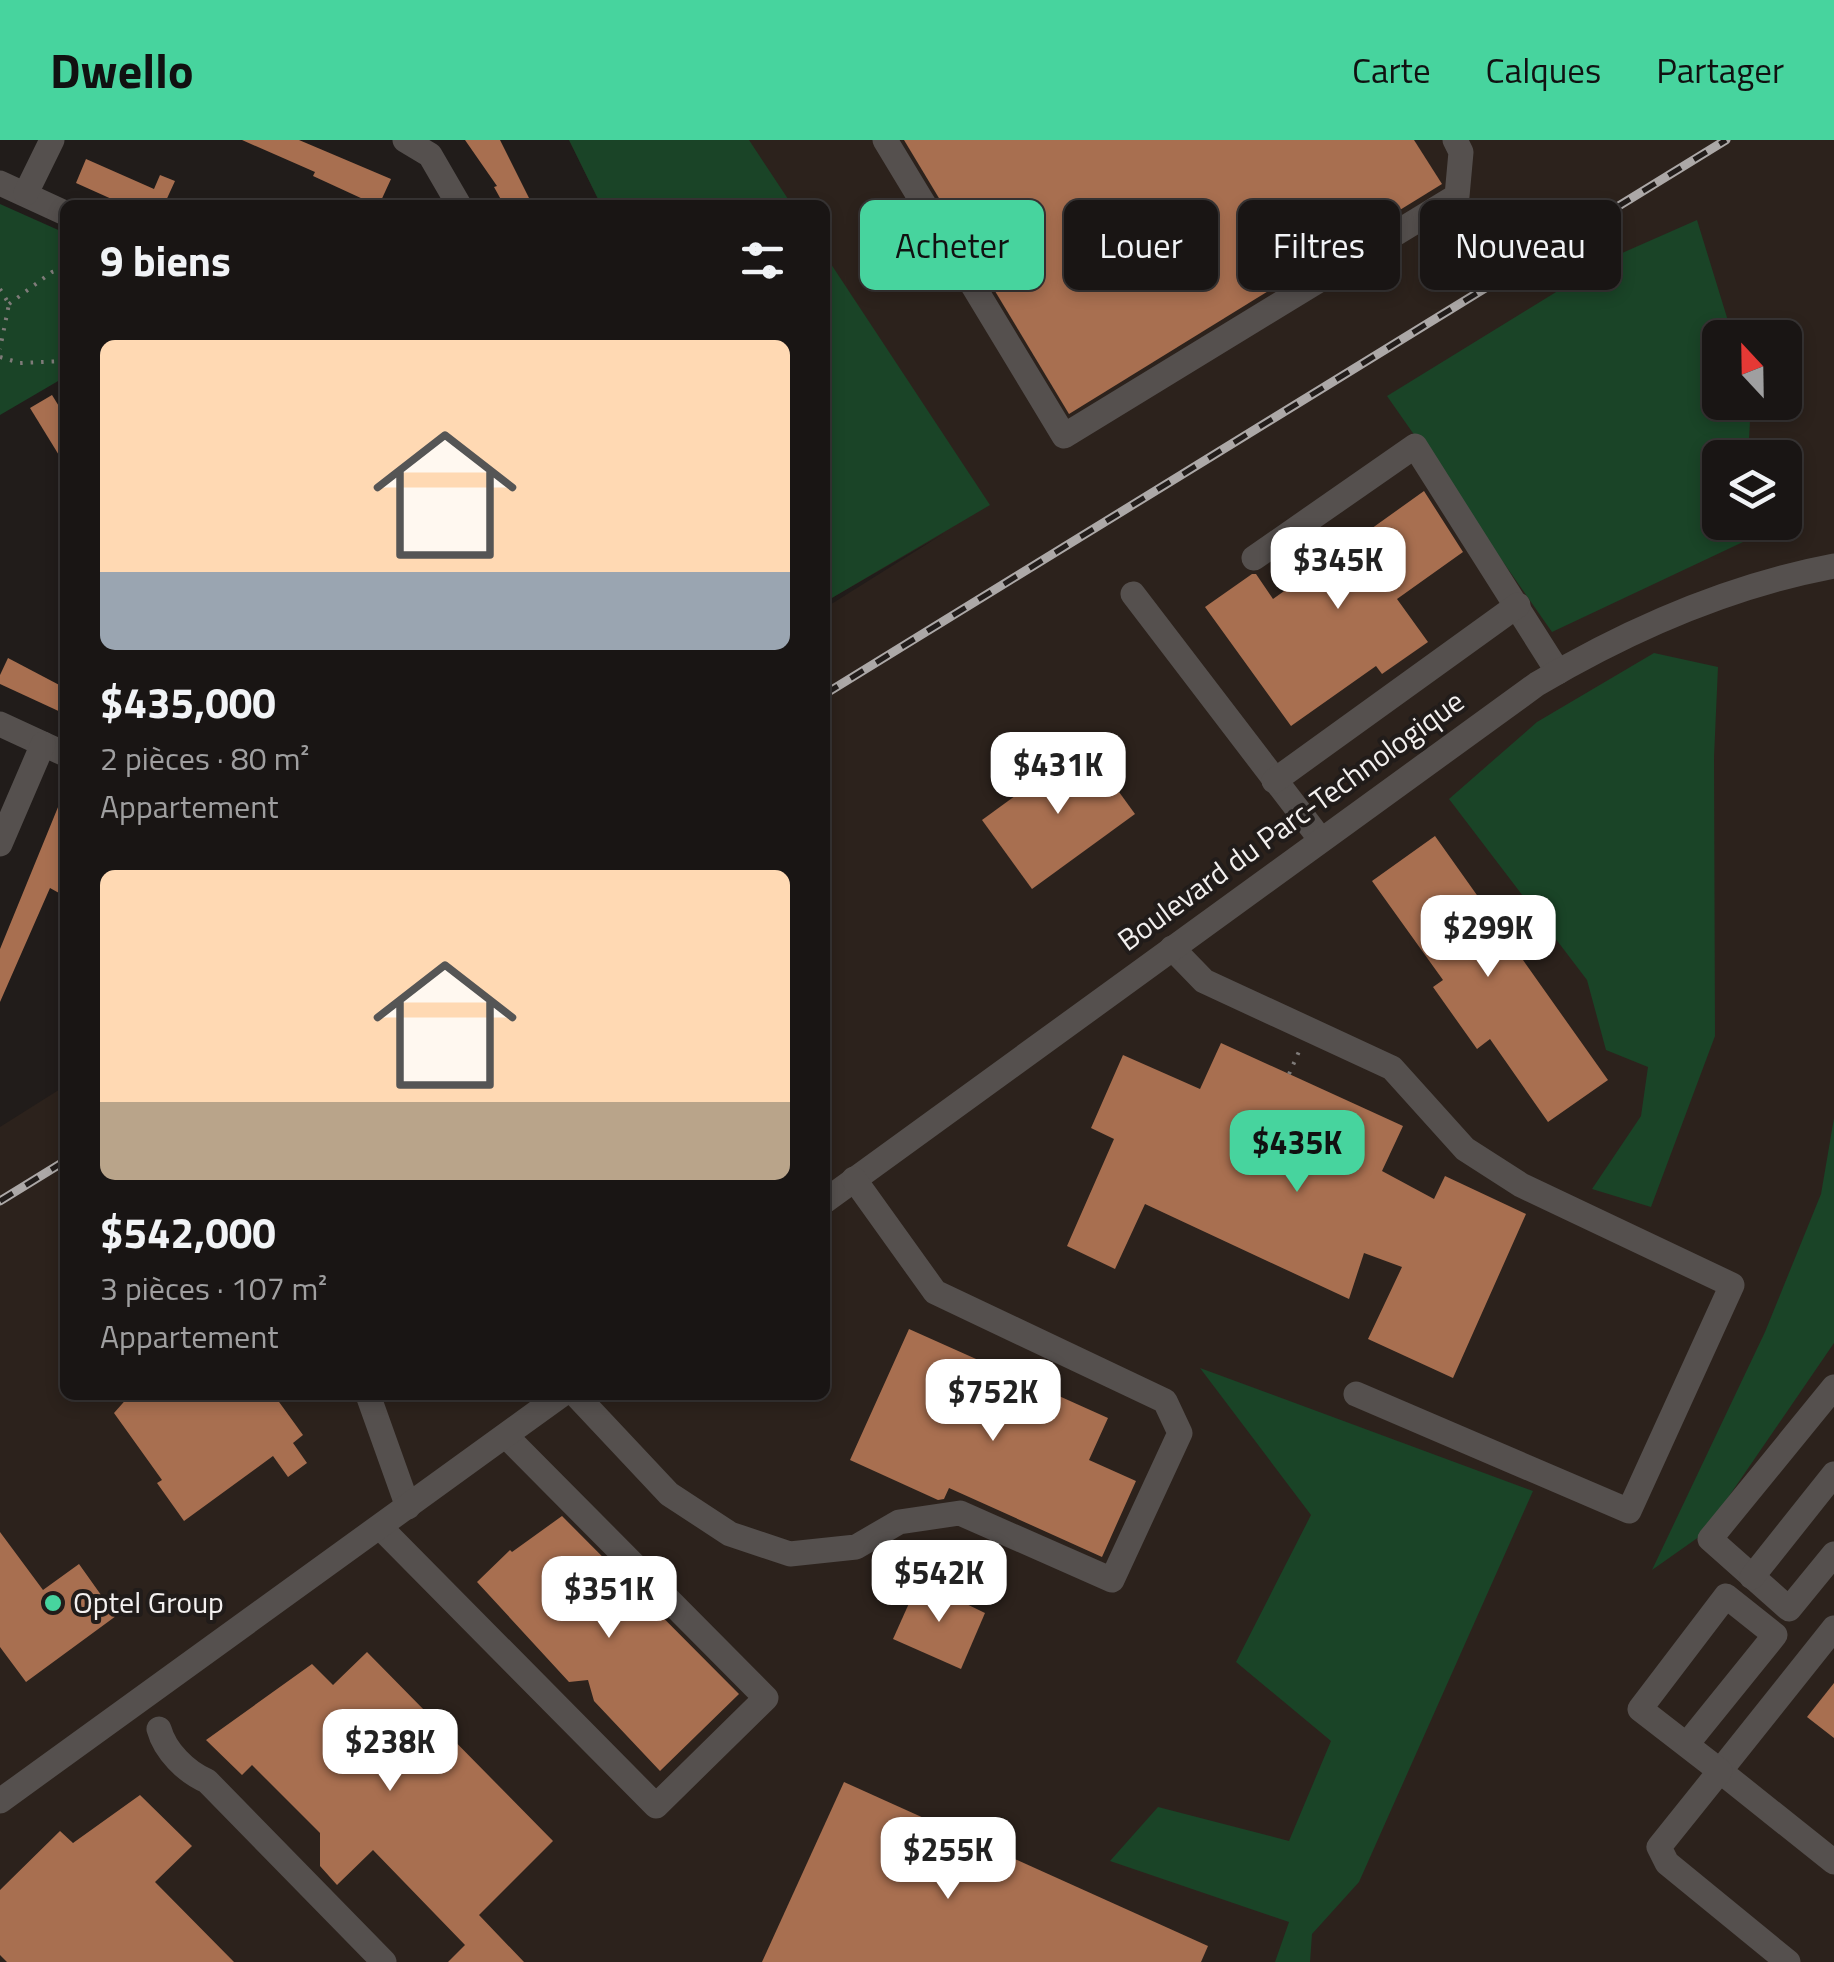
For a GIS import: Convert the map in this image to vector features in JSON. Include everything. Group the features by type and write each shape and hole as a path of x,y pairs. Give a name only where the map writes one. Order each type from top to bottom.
{"street":[{"path":"26,193 52,140"},
{"path":"405,140 430,155 457,200"},
{"path":"885,140 1064,436 1458,196 1461,152 1454,140"},
{"path":"0,183 60,210"},
{"path":"1254,558 1415,446 1558,672"},
{"name":"Boulevard du Parc-Technologique","path":"830,1197 1488,718 1558,672 1637,630 1698,604 1834,566"},
{"path":"1134,594 1320,840"},
{"path":"1274,781 1518,605"},
{"path":"0,724 54,749 0,844"},
{"path":"1172,948 1204,981 1392,1068 1465,1149 1520,1185 1732,1284 1630,1511 1356,1394"},
{"path":"581,1400 670,1494 730,1534 790,1554 856,1548 899,1522 960,1513 1112,1580 1180,1432 1165,1401 935,1292 854,1180"},
{"path":"1834,1387 1710,1539 1789,1609 1834,1554"},
{"path":"370,1400 408,1507"},
{"path":"0,1801 554,1400"},
{"path":"380,1527 656,1806 766,1698 506,1436"},
{"path":"1752,1576 1834,1474"},
{"path":"1687,1744 1775,1635 1726,1596 1640,1710 1834,1862"},
{"path":"1788,1962 1667,1864 1659,1848 1834,1628"},
{"path":"132,1705 159,1729 178,1736 206,1767 207,1781 384,1962"}],"path":[{"path":"8,304 60,270"},
{"path":"0,289 8,304 0,349"},
{"path":"0,357 20,362 60,362"},
{"path":"1289,1074 1302,1045"}],"shaded area":[{"path":"569,140 1834,140 1834,1962 0,1962 0,1127 60,1089 60,1400 830,1400 830,605 943,534 830,599 830,200 599,200"}],"green space":[{"path":"569,140 749,140 789,200 599,200"},
{"path":"0,204 60,231 60,380 0,415"},
{"path":"1697,220 1728,320 1702,320 1702,420 1750,420 1749,440 1702,440 1702,540 1743,542 1552,632 1387,396 1559,290 1621,290 1621,253"},
{"path":"830,263 990,505 830,599"},
{"path":"1654,653 1718,667 1714,757 1715,1036 1651,1207 1592,1189 1641,1116 1648,1067 1606,1050 1587,980 1449,799 1537,722"},
{"path":"1834,1118 1834,1343 1703,1534 1652,1570 1765,1332 1821,1194"},
{"path":"1200,1368 1533,1491 1359,1882 1312,1934 1310,1962 1275,1962 1289,1922 1110,1861 1158,1807 1289,1841 1331,1741 1236,1662 1311,1515"}],"building":[{"path":"242,140 299,140 391,179 381,200 365,200 313,176 315,172"},
{"path":"465,140 500,140 530,200 501,200 494,187 497,186"},
{"path":"904,140 1414,140 1442,184 1400,210 1400,200 1238,200 1238,290 1270,290 1069,414 994,290 1044,290 1044,200 940,200"},
{"path":"86,159 154,189 160,175 175,181 166,200 114,200 76,183"},
{"path":"52,395 60,408 60,457 30,408"},
{"path":"1424,491 1463,552 1397,599 1428,642 1382,674 1376,666 1291,726 1205,607 1252,574 1256,574 1273,599"},
{"path":"8,658 60,685 60,712 0,684"},
{"path":"1085,745 1135,814 1032,889 982,820"},
{"path":"60,802 60,891 50,888 0,1002 0,949"},
{"path":"1435,836 1608,1080 1548,1122 1490,1039 1477,1049 1433,987 1443,980 1372,881"},
{"path":"1221,1043 1403,1126 1382,1171 1434,1199 1445,1176 1526,1214 1453,1378 1368,1339 1402,1267 1364,1253 1349,1299 1145,1204 1115,1269 1067,1246 1114,1139 1091,1128 1123,1055 1200,1089"},
{"path":"909,1329 1108,1418 1089,1460 1136,1481 1102,1557 949,1488 944,1499 938,1500 850,1460"},
{"path":"126,1400 278,1400 303,1435 293,1443 307,1463 288,1477 273,1456 184,1521 157,1483 162,1480 114,1413"},
{"path":"562,1516 739,1694 660,1771 594,1701 588,1680 569,1682 477,1582 510,1550"},
{"name":"Optel Group","path":"0,1532 43,1590 79,1564 116,1616 26,1682 0,1647"},
{"path":"919,1581 985,1613 961,1669 893,1639"},
{"path":"367,1652 553,1841 479,1915 524,1962 448,1962 465,1945 373,1850 337,1885 320,1866 320,1833 252,1765 242,1775 206,1740 312,1664 333,1685"},
{"path":"1834,1683 1834,1738 1807,1717"},
{"path":"844,1782 1208,1946 1201,1962 762,1962"},
{"path":"140,1795 192,1846 155,1882 234,1962 7,1962 0,1955 0,1890 60,1831 73,1843"}],"railway":[{"path":"830,691 1726,140"},
{"path":"0,1201 60,1164"}],"place":[{"name":"Optel Group","path":"53,1603"}]}
